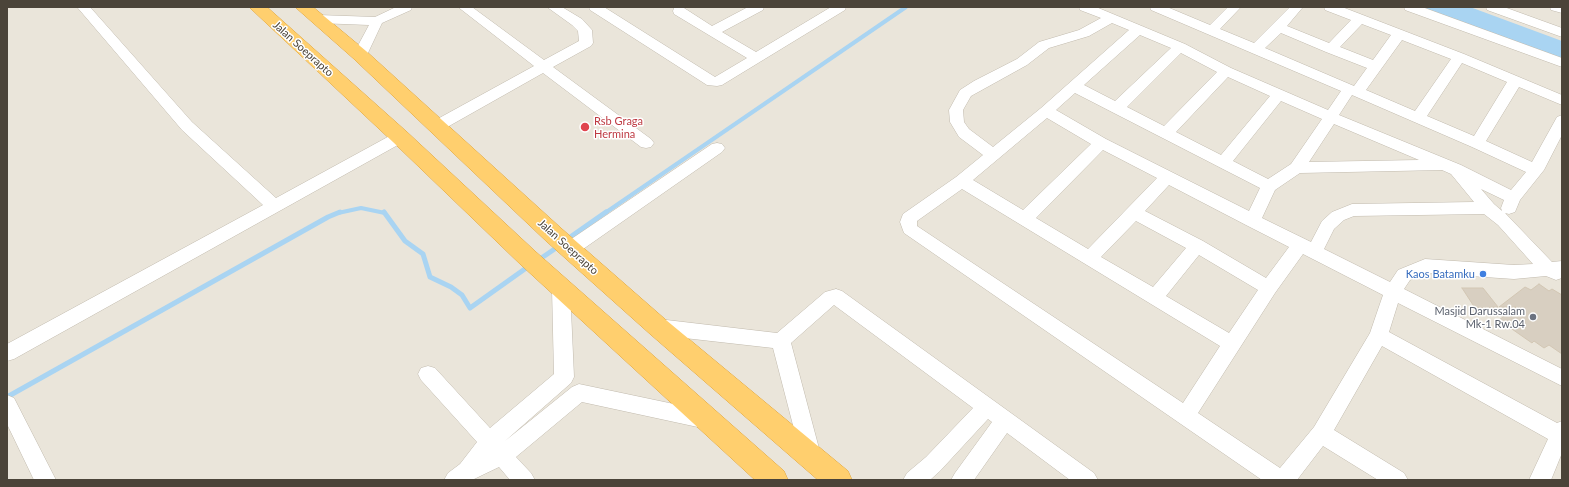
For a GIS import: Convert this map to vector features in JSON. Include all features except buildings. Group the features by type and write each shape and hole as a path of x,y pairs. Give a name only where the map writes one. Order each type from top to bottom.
{"highway":[{"name":"Jalan Soeprapto","path":"257,7 400,137 561,288 774,480"},
{"name":"Jalan Soeprapto","path":"310,13 360,55 564,243 658,327 838,480"}],"street":[{"path":"83,7 186,126 274,206"},
{"path":"310,13 377,21 406,7"},
{"path":"464,7 646,143"},
{"path":"437,126 586,43 585,30 577,22 553,7"},
{"path":"595,7 712,82 717,82 755,57 840,7"},
{"path":"676,9 691,11 697,7"},
{"path":"712,32 758,7"},
{"path":"1212,30 1235,7"},
{"path":"1256,49 1297,7"},
{"path":"1330,7 1459,57 1562,100"},
{"path":"1410,7 1562,63"},
{"path":"1492,7 1562,33"},
{"path":"1556,7 1562,9"},
{"path":"1091,8 1137,30 1180,47 1226,71 1451,167 1513,198"},
{"path":"1163,8 1353,91 1477,143 1536,170"},
{"path":"676,9 755,57"},
{"path":"993,155 964,133 956,122 956,110 966,93 978,84 1022,62 1044,45 1084,33 1111,18"},
{"path":"1331,49 1359,19"},
{"path":"360,55 377,21"},
{"path":"1279,27 1375,66"},
{"path":"1137,30 1046,111 962,181 909,218 908,222 910,229 1280,480"},
{"path":"1252,220 1269,186 1297,168 1331,117 1375,66 1399,34"},
{"path":"1117,108 1180,47"},
{"path":"1418,118 1459,57"},
{"path":"1167,132 1226,71"},
{"path":"1477,143 1516,80"},
{"path":"1074,86 1167,132 1269,186"},
{"path":"1223,162 1279,94"},
{"path":"1046,111 1101,143 1562,378"},
{"path":"1504,221 1513,198 1556,145 1562,120"},
{"path":"7,353 400,137"},
{"path":"1025,218 1101,143"},
{"path":"564,243 717,148"},
{"path":"1297,168 1451,167 1488,208 1558,271"},
{"path":"1090,257 1167,177"},
{"path":"962,181 1232,344"},
{"path":"1185,416 1269,288 1338,216 1352,210 1488,208"},
{"path":"1134,213 1196,246 1269,288"},
{"path":"1154,298 1196,246"},
{"path":"1284,480 1321,433 1379,335 1393,291 1404,275 1425,266 1514,272 1558,271"},
{"path":"561,288 564,377 579,393 709,421"},
{"path":"658,327 781,341 832,297 836,296 1087,480"},
{"path":"1379,335 1562,434 1540,480"},
{"path":"781,341 811,456"},
{"path":"428,374 524,480"},
{"path":"496,449 564,377"},
{"path":"461,475 496,449 579,393"},
{"path":"914,480 933,464 987,406"},
{"path":"8,407 45,480"},
{"path":"962,480 1005,420"},
{"path":"1321,433 1397,480"}],"shaded area":[{"path":"7,7 1562,7 1562,480 7,480"}],"water":[{"path":"1416,7 1470,7 1562,41 1562,61"}],"waterway":[{"path":"605,213 906,7"},
{"path":"338,213 361,208 385,213"},
{"path":"7,397 328,217 340,212"},
{"path":"566,240 606,212"},
{"path":"385,213 405,241 423,254 430,277 451,287 462,295 470,308 529,266"},
{"path":"537,261 559,246"}],"place":[{"name":"Rsb Graga Hermina","path":"585,127"},
{"name":"Kaos Batamku","path":"1483,274"},
{"name":"Masjid Darussalam Mk-1 Rw.04","path":"1533,317"}]}
